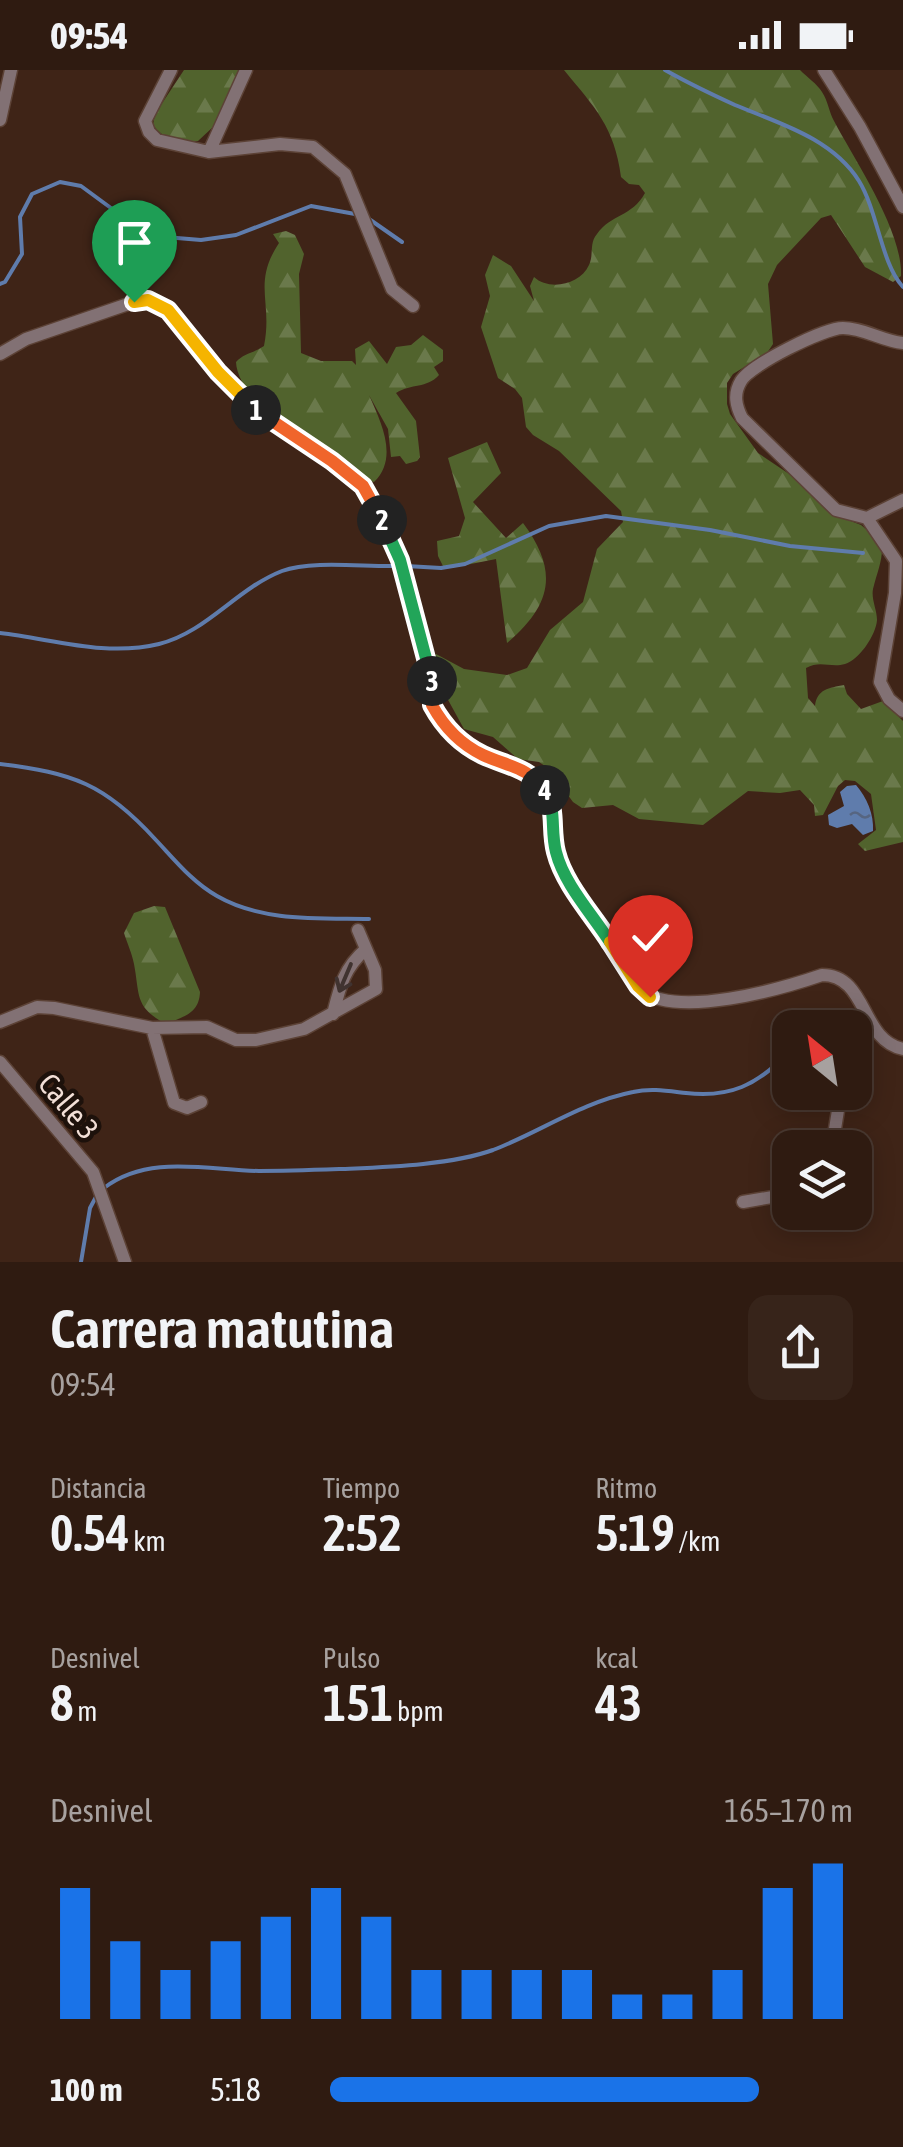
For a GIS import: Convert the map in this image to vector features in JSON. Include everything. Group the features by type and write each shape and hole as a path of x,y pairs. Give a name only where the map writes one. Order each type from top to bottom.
{"street":[{"path":"0,120 11,70"},
{"path":"171,70 145,121 157,140 209,152 280,144 313,147 345,174 392,289 414,306"},
{"path":"209,152 246,70"},
{"path":"824,70 903,207"},
{"path":"0,354 26,339 134,302 159,303 258,412 363,486 400,560 434,692 432,705 459,740 483,755 525,770 544,789 554,810 554,843 561,866 641,990 666,1002 746,998 833,975 858,994 864,1010"},
{"path":"903,342 856,329 827,330 755,368 737,388 737,409 760,439 815,486 836,510 867,518 896,560 895,592 880,682 890,700 903,711"},
{"path":"867,518 903,500"},
{"path":"0,1022 37,1007 152,1028 207,1026 236,1040 256,1040 304,1028 376,989 378,980 358,930"},
{"path":"333,1014 342,976 366,949"},
{"path":"872,1024 884,1039 903,1049"},
{"path":"152,1028 174,1103 187,1108 201,1102"},
{"name":"Calle 3","path":"0,1062 92,1172 125,1262"},
{"path":"742,1202 772,1197"}],"green space":[{"path":"184,70 241,70 230,111 198,141 173,139 153,125 155,114"},
{"path":"564,70 800,70 824,95 886,217 900,258 901,276 893,282 865,267 831,215 821,218 777,265 768,284 773,344 767,353 733,374 727,383 727,404 758,453 810,488 830,513 861,525 882,543 873,593 877,620 874,633 850,662 806,668 808,698 815,706 821,693 844,685 861,709 883,701 903,721 903,842 865,851 858,844 876,830 871,794 855,781 845,780 838,786 823,815 815,816 814,805 800,790 748,791 703,825 639,819 613,805 582,808 548,768 539,762 518,759 493,737 464,729 429,665 436,654 464,669 507,675 527,668 550,630 583,602 597,549 623,522 621,511 559,451 526,427 522,398 498,378 481,327 490,296 485,275 493,255 511,266 534,301 530,286 534,277 556,285 579,277 589,265 597,234 634,207 645,193 639,185 629,184 621,177 608,131"},
{"path":"286,231 295,235 304,254 299,274 301,353 321,361 352,361 356,365 355,349 369,341 387,364 396,347 411,345 423,335 443,350 443,361 434,367 439,375 396,393 416,421 420,457 417,461 406,464 400,456 391,457 388,429 369,395 387,451 374,482 339,472 317,458 272,420 239,376 236,362 264,346 265,282 279,243 273,234"},
{"path":"487,442 501,473 473,502 506,538 523,523 546,572 545,587 534,615 507,643 496,559 451,568 443,566 438,556 437,541 459,536 465,518 448,458"},
{"path":"154,906 165,907 200,992 194,1010 166,1024 143,1006 124,933 134,913"}],"water":[{"path":"856,785 872,818 873,831 863,835 852,824 837,828 829,825 828,815 844,806 840,792"}],"waterway":[{"path":"665,70 803,134 848,166 865,193 890,265 903,287"},
{"path":"0,284 22,254 20,217 32,194 60,182 81,186 134,225 165,237 201,240 236,235 311,206 355,214"},
{"path":"369,219 402,242"},
{"path":"406,566 441,568 465,564 549,526 606,516 790,546 863,553"},
{"path":"0,633 79,646 139,648 192,630 250,588 282,571 323,565 396,566"},
{"path":"0,764 68,777 103,793 137,820 199,884 234,904 291,917 369,919"},
{"path":"104,1188 121,1177 159,1167 300,1170 458,1159 493,1150 614,1097 646,1090 702,1094 729,1091 772,1068"},
{"path":"81,1262 90,1208 97,1195"}],"route":[{"path":"134,302 148,300 168,310 218,372 258,412 363,486 400,560 434,692 432,705 459,740 483,755 525,770 539,782 552,802 555,851 561,866 638,986 650,997"}]}
